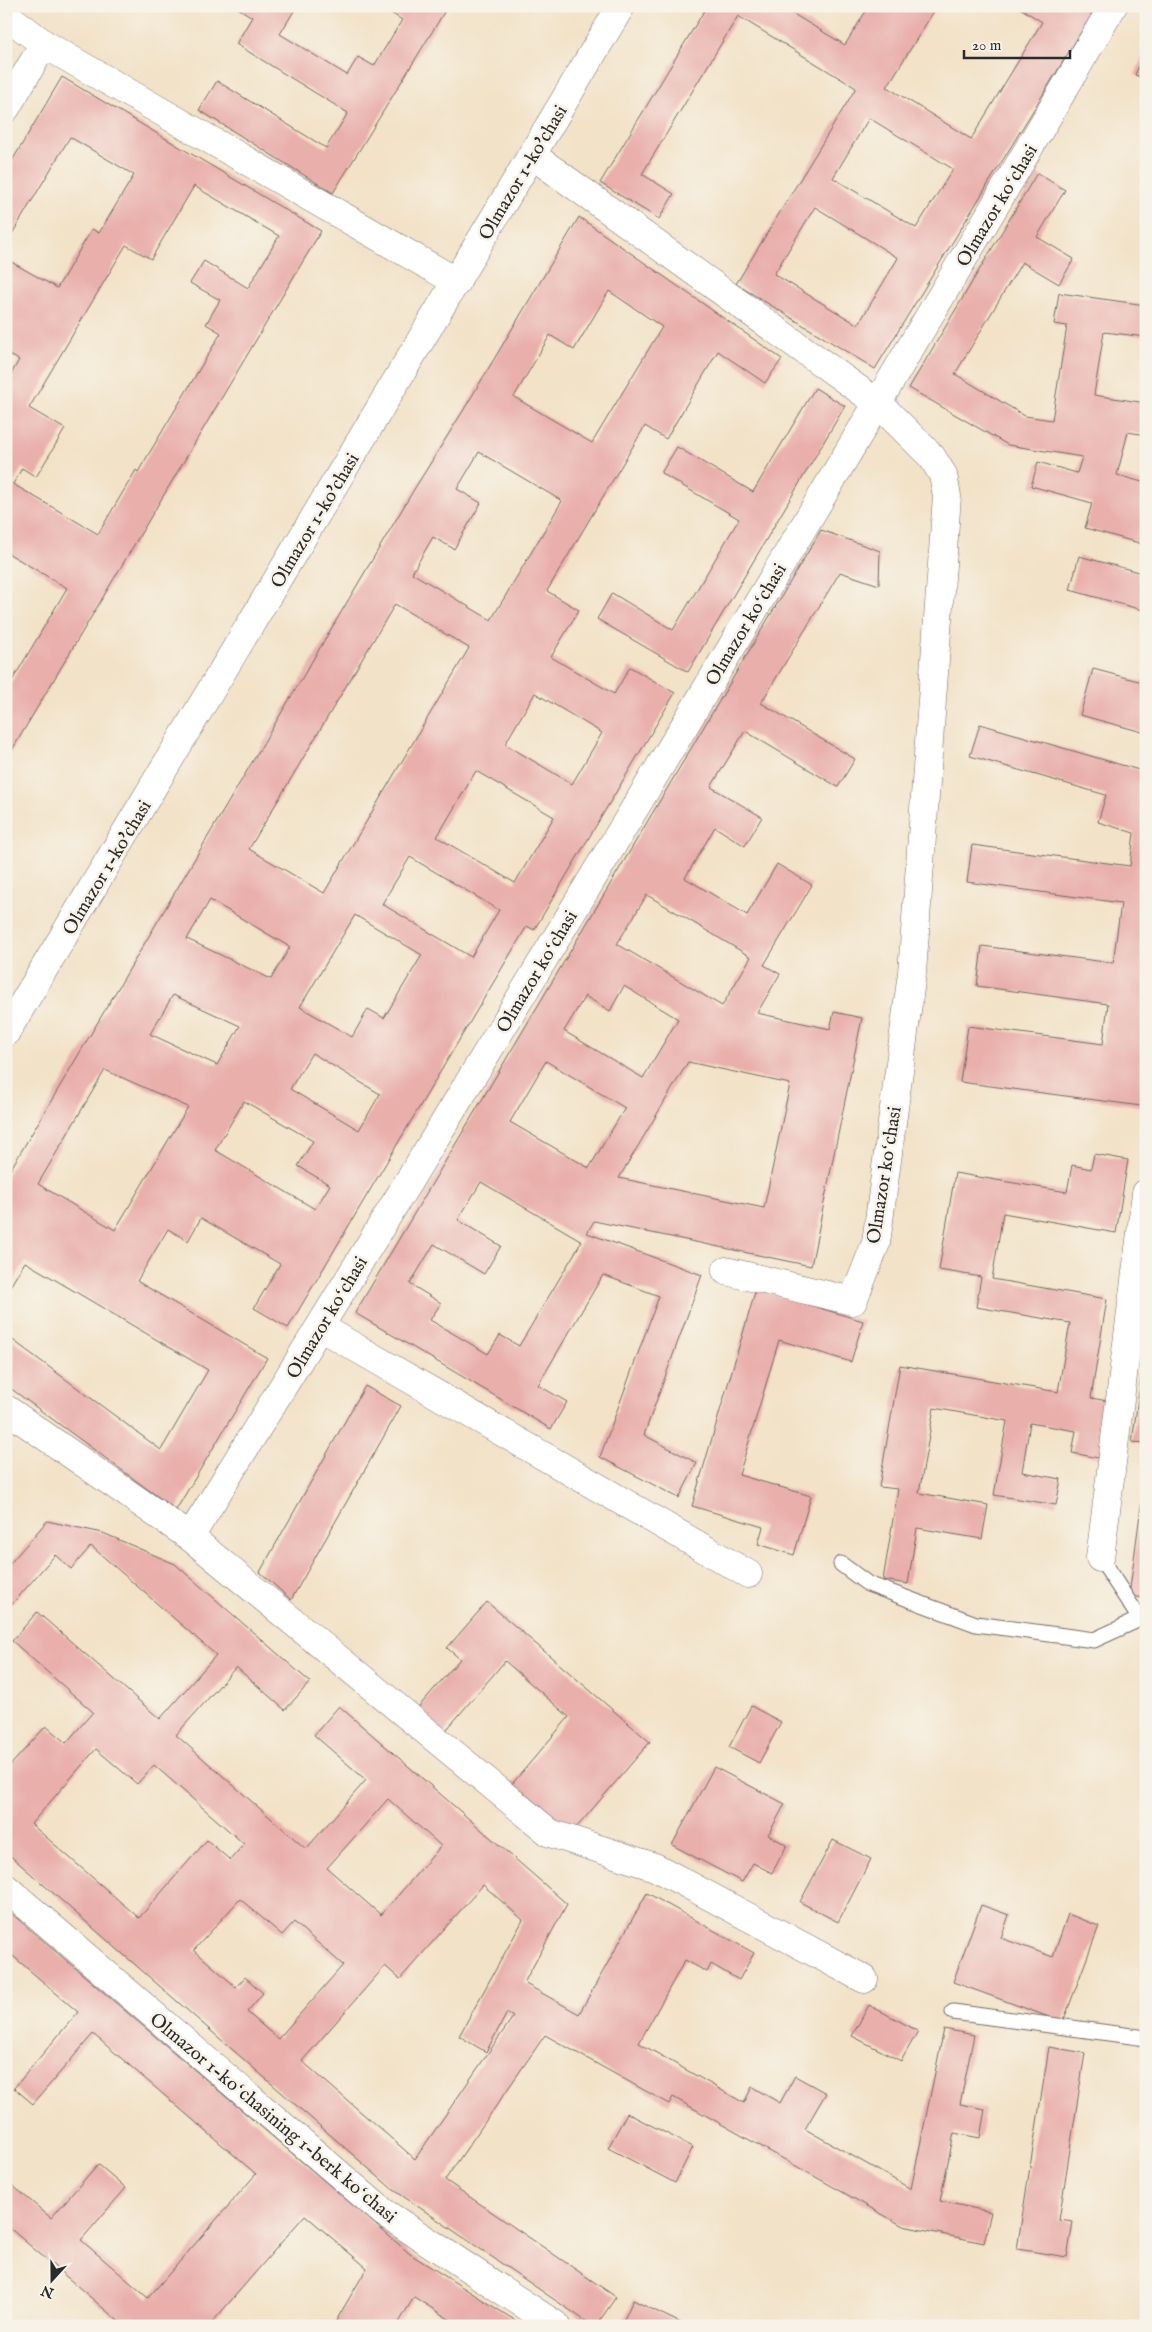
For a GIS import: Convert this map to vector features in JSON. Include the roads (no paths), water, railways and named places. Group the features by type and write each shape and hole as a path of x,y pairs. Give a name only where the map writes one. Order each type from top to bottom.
{"street":[{"name":"Olmazor 1-ko'chasi","path":"6,1032 621,6"},
{"name":"Olmazor koʻchasi","path":"190,1537 320,1327 879,404 1113,6"},
{"path":"16,14 44,44 457,282"},
{"path":"6,108 44,44"},
{"path":"532,155 879,404"},
{"name":"Olmazor koʻchasi","path":"726,1271 853,1301 876,1243 912,973 947,496 943,475 932,457 879,404"},
{"path":"1100,1558 1146,1193"},
{"path":"320,1327 748,1574"},
{"path":"6,1409 190,1537 550,1833 585,1846 655,1866 864,1980"},
{"name":"Olmazor 1-koʻchasining 1-berk koʻchasi","path":"6,1888 383,2212 557,2326"}],"lane":[{"path":"841,1564 868,1584 976,1624 1094,1640 1143,1620 1100,1558"},
{"path":"953,2012 1146,2038"}]}
